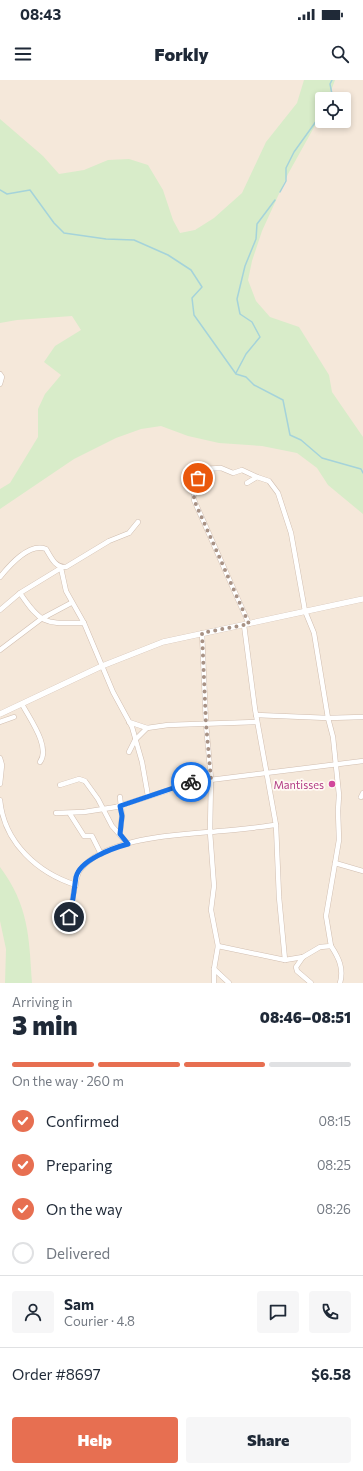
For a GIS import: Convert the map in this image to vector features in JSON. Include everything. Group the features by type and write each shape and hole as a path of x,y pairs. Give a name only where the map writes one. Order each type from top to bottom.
{"street":[{"path":"0,374 2,378 0,384"},
{"path":"285,960 279,897 276,826 257,722 246,625 194,500 194,486 202,469 221,468 233,474 242,470 269,481 278,493 290,533 305,611 314,632 337,765 339,840 326,916 331,946 338,957 342,974 340,983"},
{"path":"247,483 257,477"},
{"path":"0,610 20,593 60,568 66,567 109,541 129,533 138,522"},
{"path":"0,577 24,553 36,548 46,549 57,566 60,568 66,591 84,623 112,692 134,731 135,740 142,762 148,796"},
{"path":"20,593 32,612 41,619 53,623 84,623"},
{"path":"0,714 102,666 163,642 363,599"},
{"path":"0,650 41,619 71,602"},
{"path":"202,633 206,724 211,779 210,832 214,886 211,910 218,946 214,969 214,983"},
{"path":"22,704 43,744 43,758 40,762"},
{"path":"256,715 328,718 363,717"},
{"path":"0,722 14,717"},
{"path":"130,722 147,728 168,724 257,722"},
{"path":"130,752 135,740 147,728"},
{"path":"0,758 2,764 0,784"},
{"path":"56,813 70,814 103,810 120,806 180,785 211,779 267,774 310,766 337,765 363,761"},
{"path":"60,785 79,779 85,781 98,799 112,826 128,844"},
{"path":"120,797 122,816 120,834"},
{"path":"0,800 0,809 10,830 26,857 59,880 76,885"},
{"path":"70,814 84,836 92,836 101,854"},
{"path":"69,917 76,885 76,877 79,871 86,863 110,849 156,837 276,826"},
{"path":"335,862 363,871"},
{"path":"218,946 285,960 303,957 320,947 331,946"},
{"path":"303,957 296,967 297,971 311,983"},
{"path":"214,969 229,983"}],"shaded area":[{"path":"0,80 363,80 363,983 0,983"}],"green space":[{"path":"304,80 335,80 331,92 315,92 315,126 288,174 262,231 252,261 248,280 256,301 270,317 299,327 329,375 332,392 363,437 363,514 328,485 317,468 297,453 262,446 219,443 188,436 161,426 141,429 116,438 74,459 0,509 0,489 10,483 38,437 38,409 45,394 61,375 44,362 55,346 81,330 72,316 17,320 0,323 0,119 43,156 59,174 84,170 108,160 129,159 148,165 163,190 173,220 180,233 195,230 214,218 242,193 266,142 297,103"},
{"path":"0,867 10,881 17,895 26,922 32,983 5,983 6,949 0,921"}],"waterway":[{"path":"332,80 330,84 332,92"},
{"path":"280,192 286,181 286,168 294,152 315,123"},
{"path":"0,190 7,194 30,190 54,223 64,233 106,239 134,240 168,255 191,270 202,287 192,298 194,315 236,374 246,377 254,385 283,400 290,435 301,440 322,458 361,469 363,473"},
{"path":"236,373 246,354 260,337 252,322 240,314 237,299 245,266 256,239 257,224 275,200"}],"way so far":[{"path":"191,782 211,779 205,710 202,633 249,624 194,500 194,486 198,478"}],"place":[{"name":"Mantisses","path":"332,784"}],"route":[{"path":"69,917 76,885 76,877 79,871 86,863 110,849 128,844 120,834 122,816 120,806 191,782"}]}
